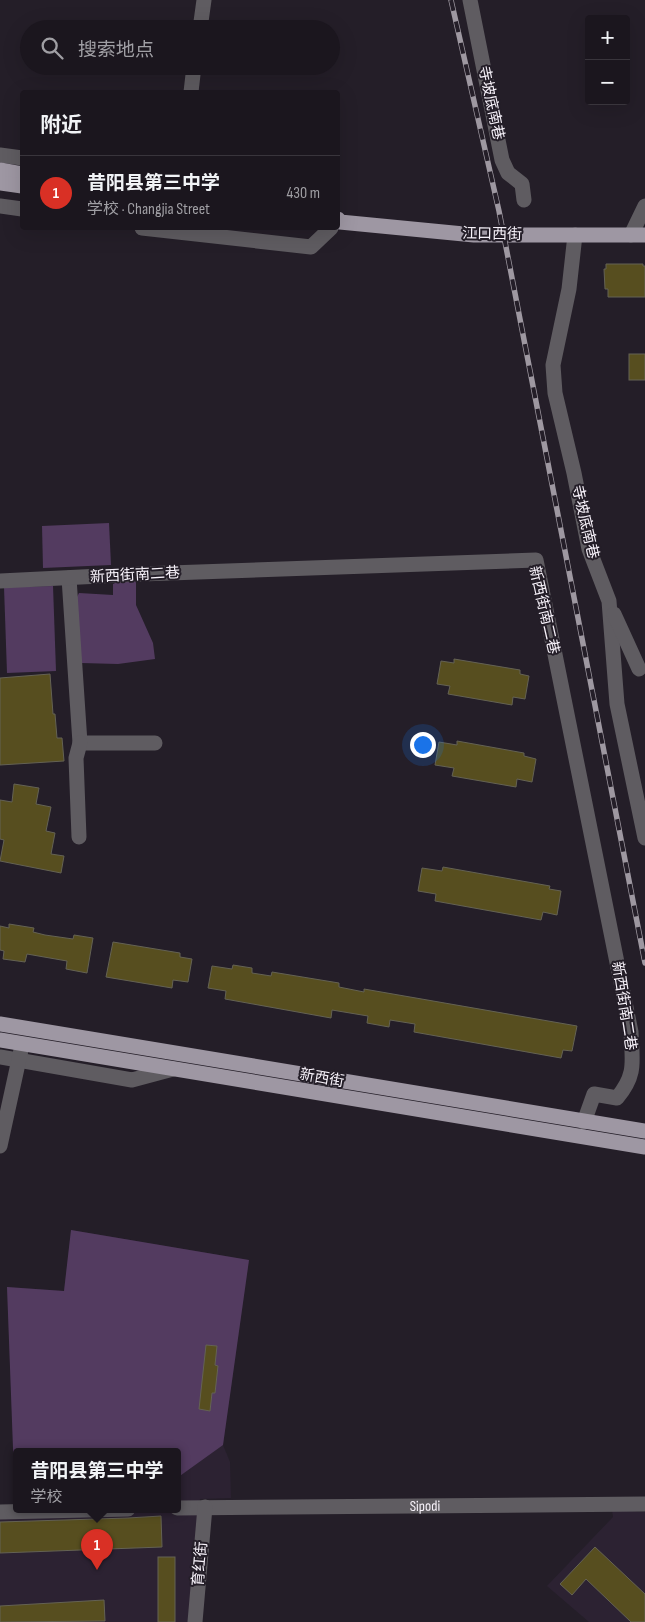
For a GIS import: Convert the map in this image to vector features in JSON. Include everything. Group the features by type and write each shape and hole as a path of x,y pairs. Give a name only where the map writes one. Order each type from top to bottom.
{"main road":[{"path":"0,170 20,174"},
{"path":"0,183 20,186"},
{"name":"江口西街","path":"340,224 474,235 638,235"},
{"name":"新西街","path":"0,1024 645,1131"},
{"name":"新西街","path":"0,1040 645,1147"}],"street":[{"path":"201,20 204,0"},
{"name":"寺坡底南巷","path":"470,0 502,160 508,173 522,184 524,200"},
{"path":"191,90 193,75"},
{"path":"0,155 20,158"},
{"path":"0,206 20,209"},
{"path":"638,235 645,206"},
{"path":"160,230 311,247 329,230"},
{"name":"寺坡底南巷","path":"575,235 569,289 553,365 555,393 574,472 589,549 609,601 617,704 645,838"},
{"name":"新西街南二巷","path":"0,581 536,560 631,1032 632,1069 627,1086 617,1098 594,1094 584,1122"},
{"path":"69,578 80,744 76,758 79,837"},
{"path":"609,601 639,669"},
{"path":"80,744 155,742"},
{"path":"0,1146 22,1044"},
{"path":"0,1056 132,1080 173,1069"},
{"name":"Sipodi","path":"181,1508 645,1504"},
{"name":"育红街","path":"195,1622 205,1507"},
{"path":"0,1512 13,1512"}],"shaded area":[{"path":"109,523 111,565 43,568 42,526"},
{"path":"124,579 136,582 136,605 153,643 155,659 118,664 81,663 76,599 79,593 113,595 113,584"},
{"path":"53,586 56,671 7,673 4,587"},
{"path":"71,1230 249,1260 223,1445 230,1462 231,1498 200,1499 189,1622 0,1622 0,1519 16,1518 16,1513 181,1513 181,1448 13,1448 7,1287 64,1291"},
{"path":"71,1230 249,1260 223,1445 181,1475 181,1448 13,1448 7,1287 64,1291"},
{"path":"612,1510 645,1512 645,1622 589,1622 547,1586 613,1517"}],"building":[{"path":"606,264 643,264 645,266 645,297 608,297 608,289 605,289 604,269 606,269"},
{"path":"629,354 645,354 645,380 629,380"},
{"path":"454,659 520,670 520,674 529,676 525,699 513,697 512,705 448,694 450,686 437,684 441,661 454,663"},
{"path":"50,674 53,714 55,714 57,738 62,738 64,761 0,765 0,678"},
{"path":"457,741 524,753 524,756 536,759 532,782 517,779 516,787 452,776 454,768 435,765 439,742 457,745"},
{"path":"14,784 39,788 36,804 51,807 46,831 55,833 51,854 64,856 61,873 0,861 4,840 0,839 0,800 12,802"},
{"path":"443,867 550,886 549,889 561,891 557,915 543,912 541,920 435,901 436,894 418,891 422,868 442,871"},
{"path":"9,924 34,928 33,932 45,935 73,939 74,935 93,938 87,973 66,969 67,961 27,954 25,962 3,959 4,951 0,950 0,926 9,928"},
{"path":"113,942 180,953 180,957 192,959 188,982 173,980 172,988 106,977"},
{"path":"233,965 252,968 252,973 271,976 272,972 339,983 339,987 364,992 364,989 577,1026 572,1051 563,1050 561,1058 414,1032 415,1024 390,1020 389,1027 367,1023 368,1016 332,1010 331,1018 225,999 226,991 208,988 212,966 232,969"},
{"path":"206,1345 217,1346 215,1365 218,1366 215,1393 212,1393 210,1411 199,1409"},
{"path":"161,1516 162,1547 0,1553 0,1522"},
{"path":"595,1547 645,1594 645,1622 631,1622 586,1579 572,1595 560,1584"},
{"path":"158,1557 175,1557 175,1622 158,1622"},
{"path":"104,1600 105,1621 0,1622 0,1606"}],"railway":[{"path":"451,0 499,211 645,963"}],"place":[{"name":"昔阳县第三中学","path":"97,1570"}]}
